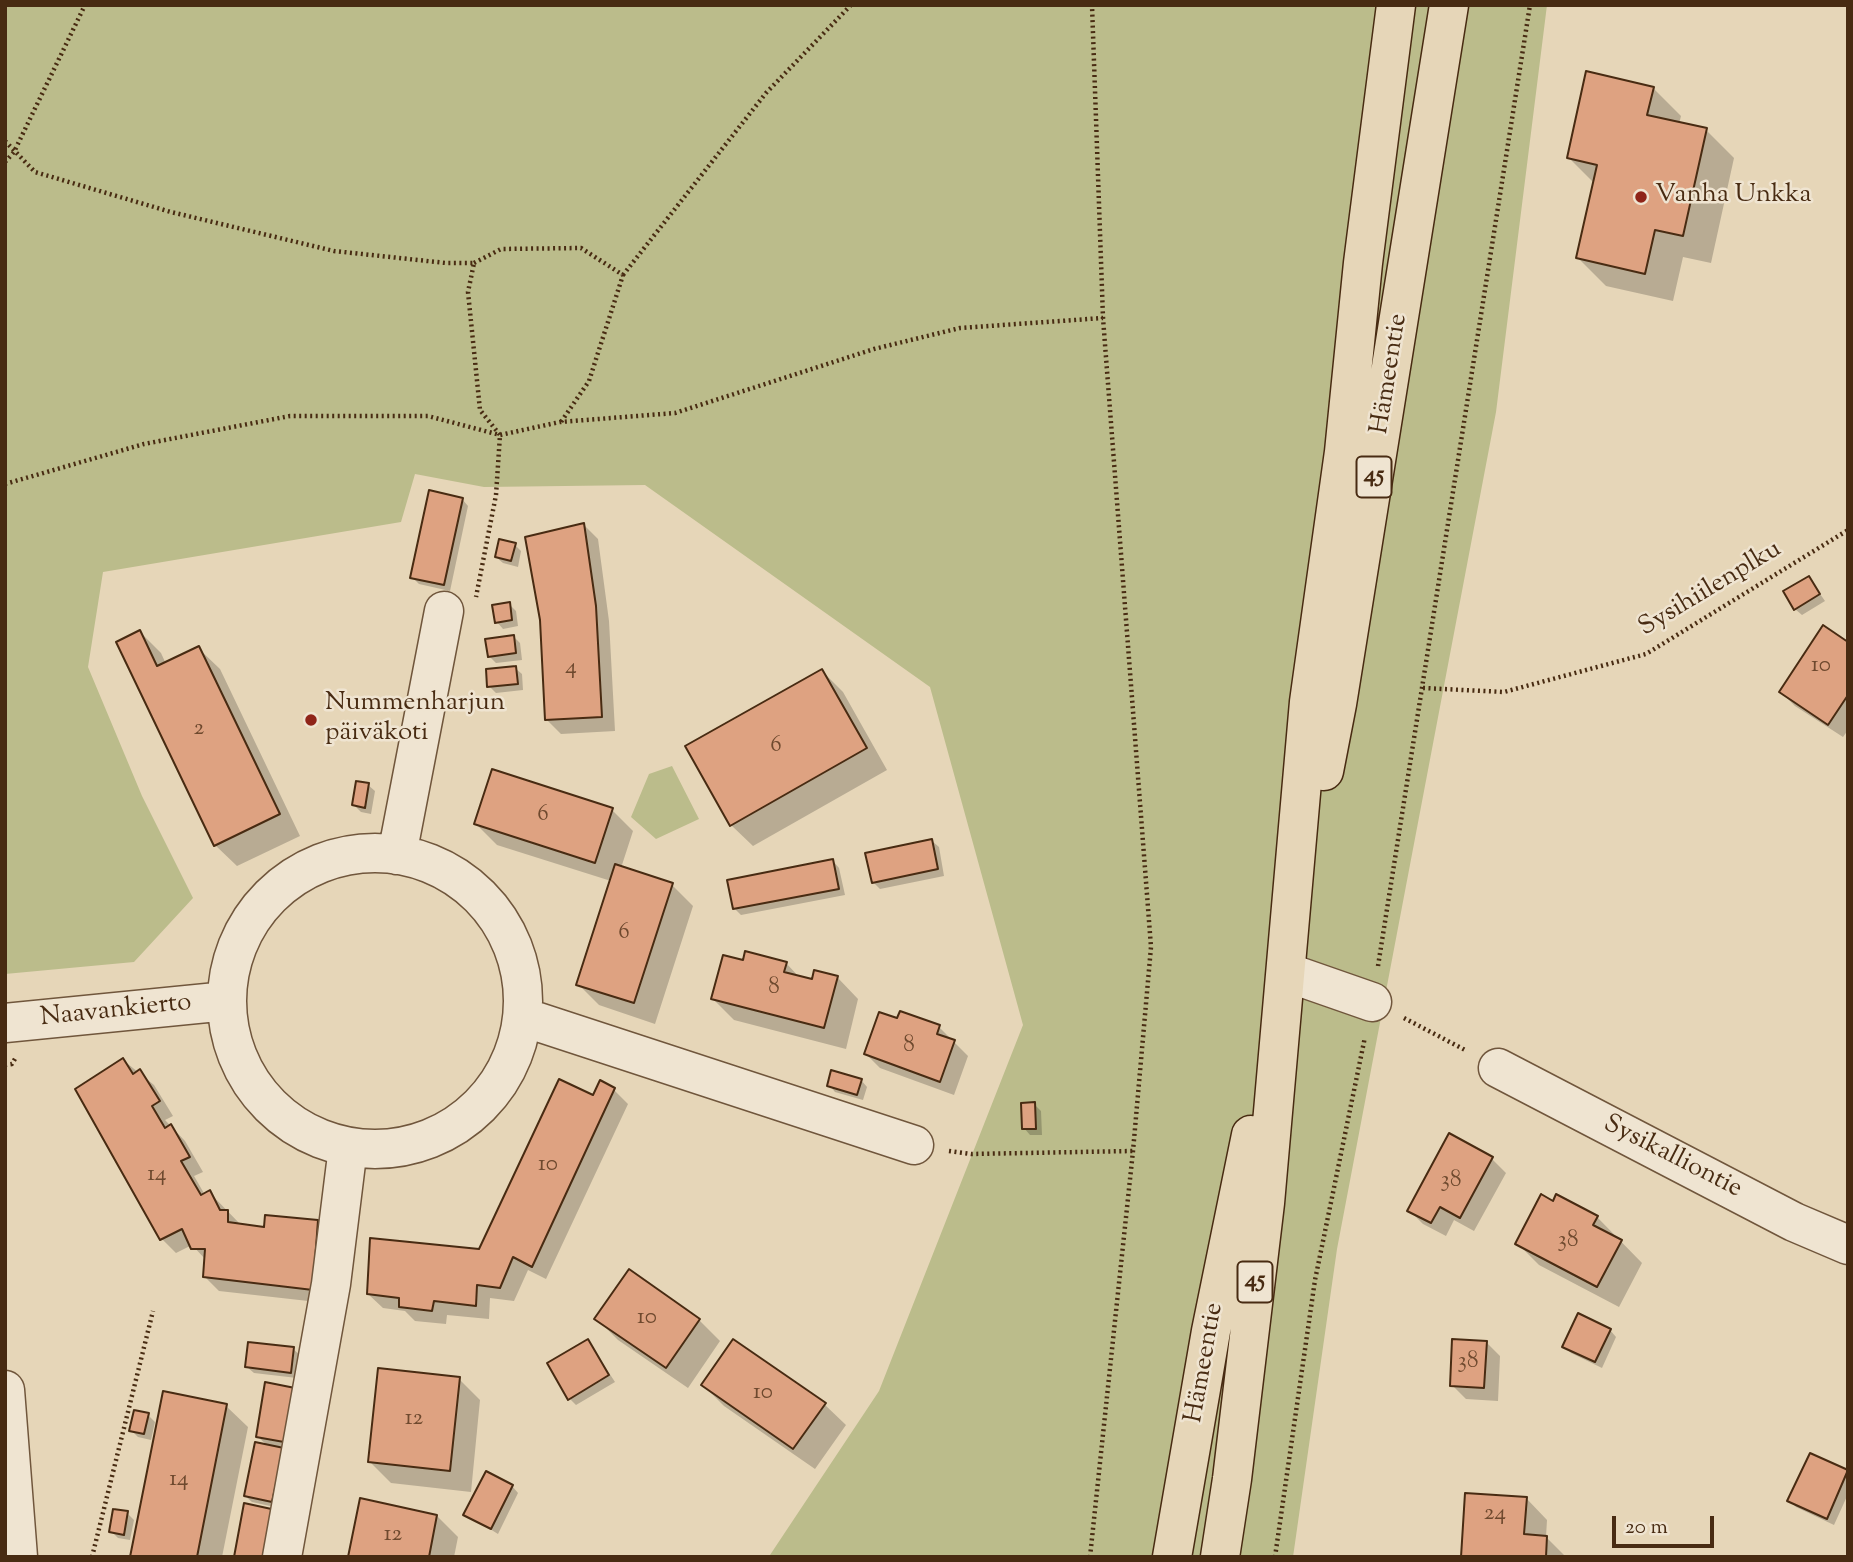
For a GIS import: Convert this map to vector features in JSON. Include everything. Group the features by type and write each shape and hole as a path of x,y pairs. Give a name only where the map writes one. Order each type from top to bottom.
{"main road":[{"name":"Hämeentie","path":"1220,1557 1232,1479 1263,1216 1309,702 1344,452 1363,263 1396,5"},
{"name":"Hämeentie","path":"1172,1557 1234,1212 1285,975 1338,704 1449,5"}],"street":[{"path":"397,855 460,607"},
{"name":"Naavankierto","path":"397,855 436,866 464,882 491,908 507,934 517,958 522,984 523,1017 516,1049 503,1076 484,1102 463,1121 436,1136 406,1146 373,1149 348,1147 318,1138 293,1125 270,1105 249,1079 237,1054 227,1001 230,971 237,945 250,921 270,896 291,878 318,864 343,856 397,855"},
{"path":"1285,975 1372,1002"},
{"name":"Naavankierto","path":"5,1023 227,1001"},
{"path":"523,1017 914,1145"},
{"name":"Sysikalliontie","path":"1498,1068 1794,1222 1848,1245"},
{"path":"282,1557 331,1284 348,1147"},
{"path":"5,1390 18,1557"}],"path":[{"path":"5,162 14,152 85,5"},
{"path":"561,422 589,381 623,275 766,93 851,5"},
{"path":"1090,1557 1133,1151 1151,947 1103,318 1092,5"},
{"path":"1275,1557 1315,1280 1372,1002 1531,5"},
{"path":"5,141 34,172 171,212 334,251 446,263 474,262 501,249 581,248 623,275"},
{"path":"460,607 496,495 500,435 480,410 468,292 474,262"},
{"path":"5,484 144,444 290,416 428,416 500,435 561,422 676,413 874,349 960,328 1103,318"},
{"name":"Sysihiilenplku","path":"1423,688 1504,692 1646,654 1848,530"},
{"path":"1372,1002 1498,1068"},
{"path":"914,1145 971,1154 1133,1151"},
{"path":"92,1557 153,1311"}],"green space":[{"path":"5,5 1547,5 1496,412 1337,1249 1293,1557 761,1557 770,1555 879,1391 1023,1025 930,687 645,485 484,487 415,474 401,522 103,572 88,667 142,796 193,898 134,962 5,974"},
{"path":"672,766 699,819 656,839 631,817 649,774"}],"building":[{"name":"Vanha Unkka","path":"1586,71 1654,87 1647,115 1707,128 1683,236 1655,230 1645,274 1576,258 1597,165 1567,158"},
{"path":"429,490 463,498 444,585 410,578"},
{"path":"584,523 596,606 602,717 545,720 540,620 525,537"},
{"path":"499,539 516,543 511,561 495,557"},
{"path":"1809,576 1820,594 1794,610 1783,591"},
{"path":"510,602 512,620 495,623 492,605"},
{"path":"1823,625 1848,642 1848,695 1828,725 1779,692"},
{"path":"140,630 157,666 199,646 280,814 214,846 116,642"},
{"path":"514,635 516,653 488,657 485,639"},
{"path":"516,666 518,684 487,687 486,669"},
{"path":"822,669 867,748 730,826 685,746"},
{"path":"492,769 613,808 595,863 474,824"},
{"path":"356,781 369,783 365,808 352,805"},
{"path":"932,839 938,869 872,883 865,853"},
{"path":"833,859 839,889 733,909 727,880"},
{"path":"615,864 673,883 634,1003 576,985"},
{"path":"745,951 787,962 784,972 812,979 814,970 838,976 824,1028 711,999 723,955 743,960"},
{"path":"900,1011 940,1025 937,1034 955,1040 940,1082 864,1054 879,1012 897,1018"},
{"path":"123,1058 133,1074 140,1069 160,1101 152,1106 165,1128 171,1124 190,1157 181,1161 201,1195 210,1190 220,1210 228,1210 228,1222 264,1227 265,1215 318,1220 313,1290 203,1277 205,1249 191,1249 182,1229 160,1240 75,1089"},
{"path":"831,1070 862,1079 857,1095 827,1086"},
{"path":"559,1079 593,1095 600,1080 615,1088 532,1267 513,1257 500,1288 477,1285 476,1306 434,1301 432,1311 399,1307 399,1298 367,1294 370,1238 479,1249"},
{"path":"1035,1102 1036,1129 1022,1129 1021,1103"},
{"path":"1449,1133 1493,1157 1460,1218 1440,1207 1431,1223 1407,1211"},
{"path":"1541,1194 1553,1201 1556,1194 1598,1216 1593,1225 1622,1240 1597,1287 1515,1244"},
{"path":"629,1269 700,1319 666,1368 594,1319"},
{"path":"1578,1313 1611,1329 1595,1362 1562,1347"},
{"path":"588,1339 609,1375 568,1400 547,1363"},
{"path":"733,1339 826,1403 793,1449 701,1385"},
{"path":"1452,1339 1487,1341 1484,1388 1450,1386"},
{"path":"248,1342 294,1347 291,1373 245,1367"},
{"path":"378,1368 460,1377 450,1471 368,1462"},
{"path":"265,1382 295,1388 284,1442 256,1437"},
{"path":"163,1391 227,1404 197,1557 130,1557"},
{"path":"134,1410 149,1413 144,1434 129,1431"},
{"path":"255,1442 284,1448 272,1502 244,1496"},
{"path":"1810,1453 1848,1470 1827,1519 1787,1501"},
{"path":"486,1471 513,1485 491,1529 463,1515"},
{"path":"1465,1493 1527,1497 1524,1534 1547,1536 1546,1557 1461,1557"},
{"path":"360,1498 437,1515 429,1557 348,1557"},
{"path":"244,1503 276,1510 267,1557 234,1557"},
{"path":"113,1509 128,1511 124,1535 109,1532"}],"place":[{"name":"Vanha Unkka","path":"1641,197"},
{"name":"Nummenharjun päiväkoti","path":"311,720"}]}
